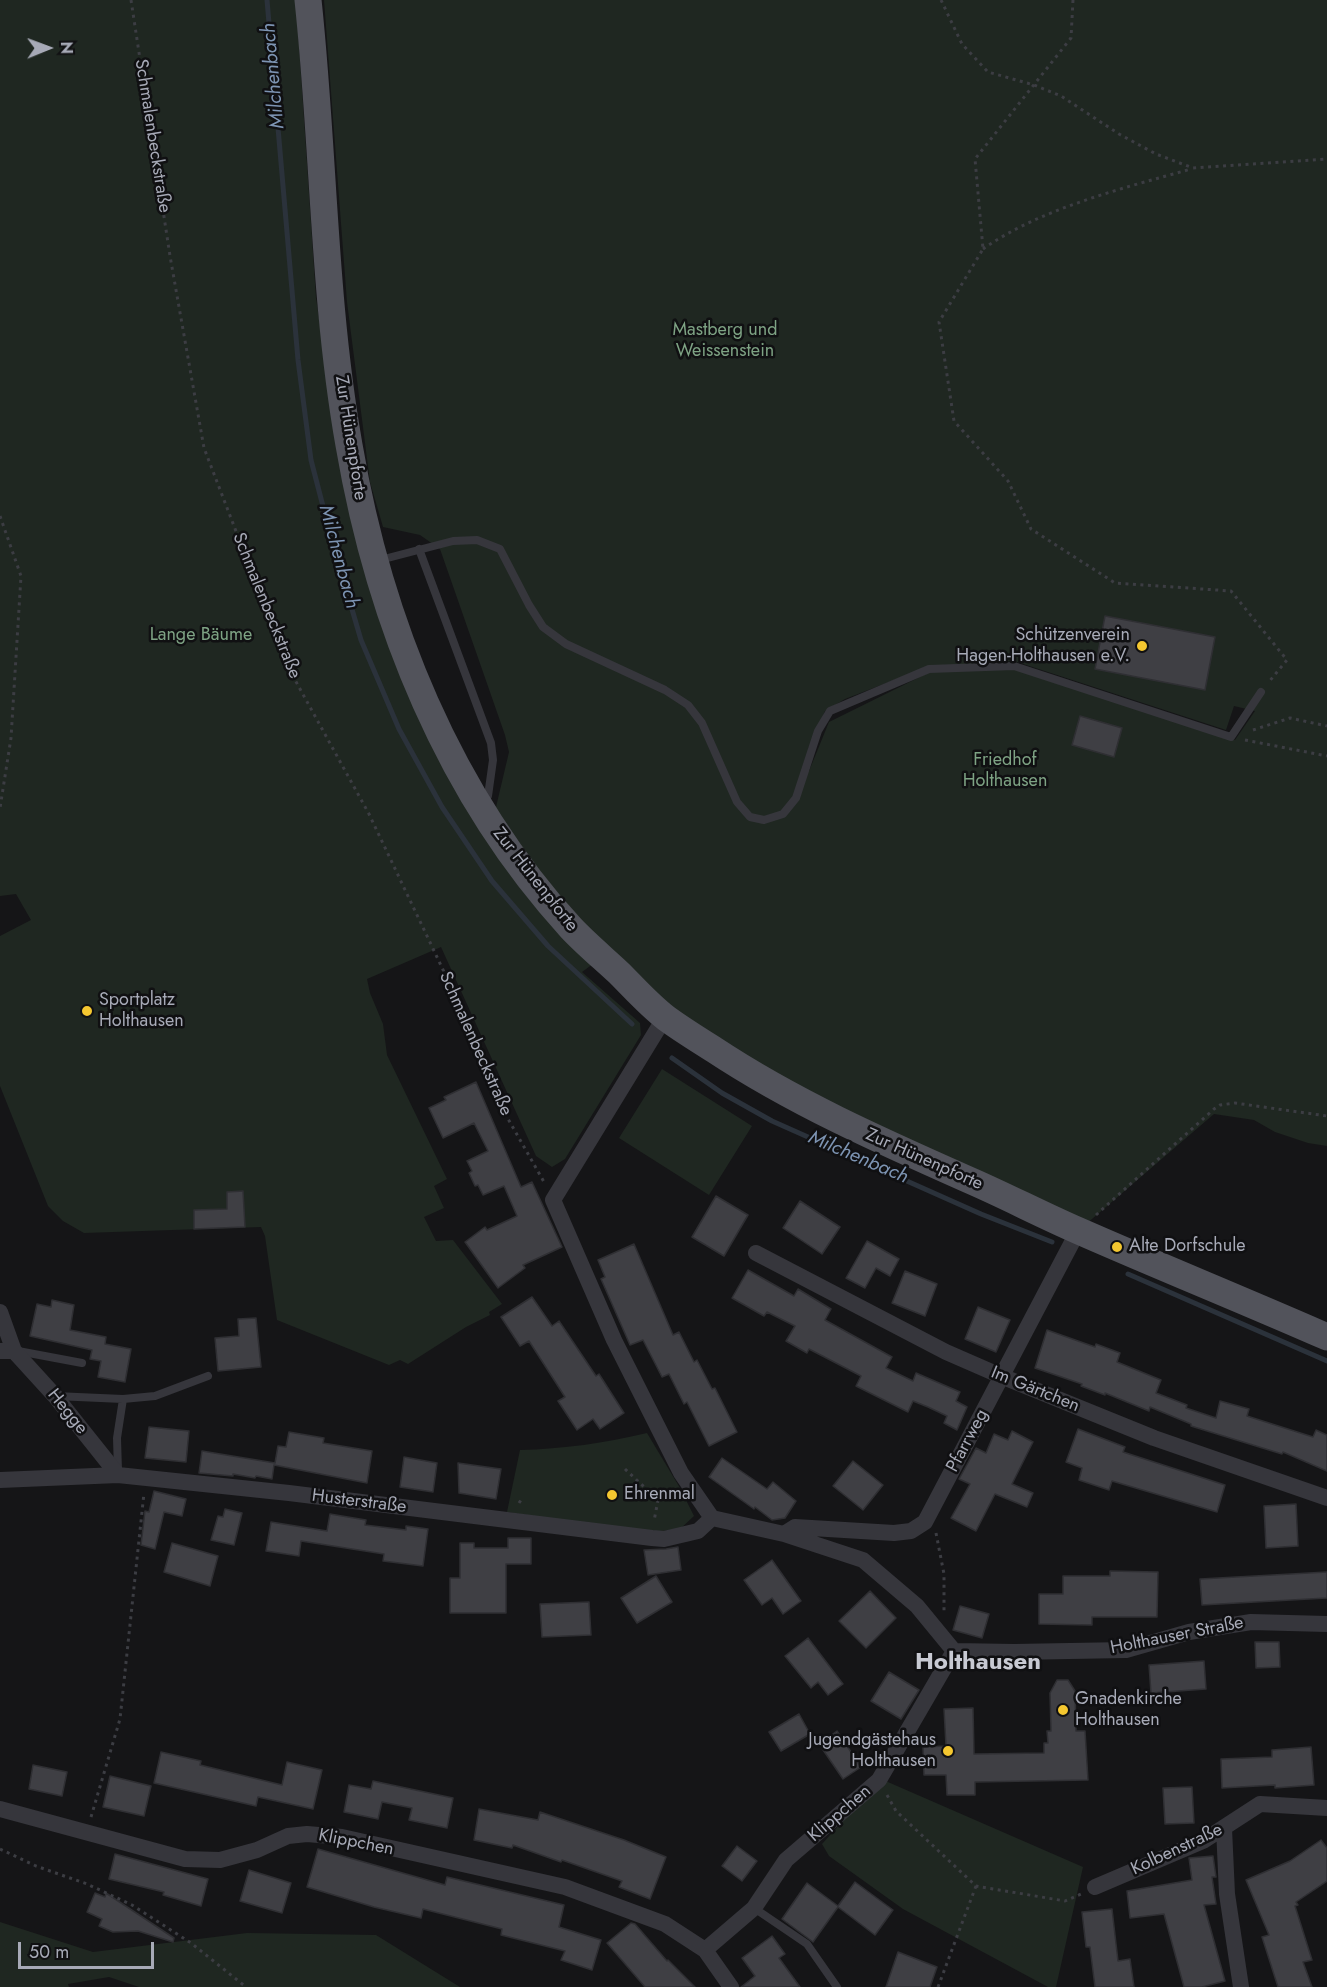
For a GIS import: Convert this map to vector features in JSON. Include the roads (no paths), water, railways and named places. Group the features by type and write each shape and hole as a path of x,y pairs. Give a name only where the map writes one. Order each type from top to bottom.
{"main road":[{"name":"Zur Hünenpforte","path":"308,0 338,369 348,444 375,561 396,629 420,692 450,757 483,800 529,878 573,930 665,1017 738,1066 871,1137 1078,1231 1327,1337"}],"street":[{"path":"665,1017 553,1200 570,1225 614,1340 681,1473 712,1518 784,1534 863,1560 917,1605 954,1651"},
{"name":"Pfarrweg","path":"784,1534 795,1527 894,1533 911,1531 925,1522 1078,1231"},
{"name":"Im Gärtchen","path":"756,1253 946,1352 1001,1376 1154,1438 1327,1498"},
{"name":"Hegge","path":"0,1312 7,1351 55,1396 118,1475"},
{"name":"Husterstraße","path":"0,1480 118,1475 289,1493 664,1539 698,1531 712,1518"},
{"name":"Holthauser Straße","path":"954,1651 1126,1650 1189,1632 1251,1622 1327,1624"},
{"name":"Klippchen","path":"705,1950 754,1908 786,1860 879,1780 954,1651"},
{"name":"Kolbenstraße","path":"1095,1887 1203,1841 1260,1804 1327,1808"},
{"name":"Klippchen","path":"0,1809 185,1859 220,1860 257,1850 288,1836 307,1834 342,1837 565,1887 665,1924 705,1950 731,1987"},
{"path":"1224,1828 1227,1894 1241,1987"}],"lane":[{"path":"375,561 453,541 477,540 500,549 543,627 566,644 665,690 688,705 702,723 737,802 750,817 764,820 783,814 796,798 818,731 830,711 929,669 1014,666 1231,737 1261,692"},
{"path":"419,549 491,743 494,760 483,800"},
{"path":"7,1351 82,1363"},
{"path":"55,1396 123,1399 155,1396 208,1377"},
{"path":"118,1475 117,1438 123,1399"},
{"path":"754,1908 807,1944 837,1987"}],"waterway":[{"name":"Milchenbach","path":"267,0 298,360 311,460 361,640 399,729 442,807 492,881 548,946 632,1024"},
{"name":"Milchenbach","path":"672,1058 722,1093 772,1121 981,1214 1052,1242"},
{"name":"Milchenbach","path":"1128,1274 1327,1361"}],"place":[{"name":"Schützenverein Hagen-Holthausen e.V.","path":"1142,646"},
{"name":"Sportplatz Holthausen","path":"87,1011"},
{"name":"Alte Dorfschule","path":"1117,1247"},
{"name":"Ehrenmal","path":"612,1495"},
{"name":"Gnadenkirche Holthausen","path":"1063,1710"},
{"name":"Jugendgästehaus Holthausen","path":"948,1751"}],"district":[{"name":"Holthausen","path":"978,1663"}],"park label":[{"name":"Mastberg und Weissenstein","path":"725,341"},
{"name":"Lange Bäume","path":"201,636"},
{"name":"Friedhof Holthausen","path":"1005,771"}]}
